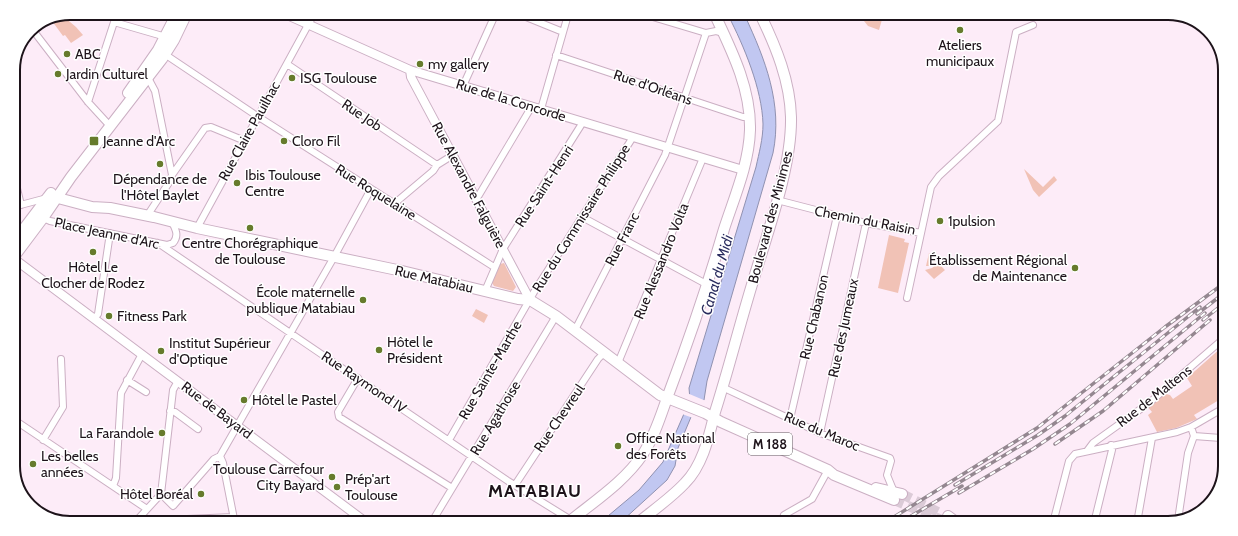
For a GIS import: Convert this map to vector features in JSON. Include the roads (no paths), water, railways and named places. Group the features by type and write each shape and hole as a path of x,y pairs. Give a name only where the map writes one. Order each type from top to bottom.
{"main road":[{"path":"161,52 164,36 173,20"},
{"path":"20,249 58,198 71,176 146,74 182,20"},
{"path":"575,516 621,480 632,469 652,438 668,398 708,284 743,170 749,142 750,117 746,92 740,73 718,20"},
{"name":"Boulevard des Minimes","path":"646,516 686,483 704,452 712,429 709,416 722,386 777,200 789,148 791,116 786,82 778,54 763,20"},
{"path":"20,234 47,198 108,124"},
{"name":"Place Jeanne d'Arc","path":"47,198 58,198 92,207 110,208 172,222"},
{"name":"Rue Matabiau","path":"172,222 518,299 530,300 556,316 660,395 680,402 709,416"},
{"name":"M 188","path":"709,416 828,470 834,475 863,488 897,495"}],"street":[{"name":"Rue de la Concorde","path":"299,20 410,70 743,170"},
{"name":"Rue Claire Pauilhac","path":"197,228 311,20"},
{"path":"463,86 493,20"},
{"path":"533,20 563,32"},
{"path":"540,109 567,20"},
{"path":"663,20 706,33 716,31 724,33"},
{"path":"88,102 114,22 164,36"},
{"name":"Chemin du Raisin","path":"777,200 866,223 921,233 930,191 936,179 998,121 1016,32 1033,25"},
{"name":"Rue Franc","path":"574,330 668,147 706,33"},
{"path":"34,35 88,102 108,124"},
{"name":"Rue Roquelaine","path":"161,52 494,267"},
{"name":"Rue d'Orléans","path":"556,54 743,117 750,117"},
{"name":"Rue Job","path":"287,64 437,165"},
{"name":"Rue Alexandre Falguière","path":"410,70 411,77 530,300"},
{"path":"146,74 153,84 172,175"},
{"path":"476,199 532,106"},
{"name":"Rue Saint-Henri","path":"485,291 503,249 583,122"},
{"path":"147,216 170,181 172,175 208,127 245,141"},
{"name":"Rue du Commissaire Philippe","path":"530,300 633,137"},
{"path":"395,203 437,165 453,155"},
{"name":"Rue Alessandro Volta","path":"618,363 703,158"},
{"path":"161,494 174,506 214,459 220,456 334,257 371,189"},
{"path":"20,201 21,205 47,198"},
{"name":"Rue Chabanon","path":"790,418 837,216"},
{"path":"582,217 708,284"},
{"name":"Place Jeanne d'Arc","path":"43,218 50,221 171,245 175,241 176,230 172,222"},
{"name":"Rue des Jumeaux","path":"820,433 866,223"},
{"path":"94,318 98,314 110,233"},
{"path":"907,298 921,233"},
{"name":"Rue Raymond IV","path":"158,243 515,485 564,516"},
{"name":"Rue de Bayard","path":"20,263 358,516"},
{"name":"Rue Sainte-Marthe","path":"449,440 530,300"},
{"name":"Rue Agathoise","path":"435,516 556,316"},
{"name":"Rue de Maltens","path":"1087,451 1093,443 1149,403 1218,343"},
{"name":"Rue Chevreul","path":"515,485 604,353"},
{"path":"113,486 116,478 121,392 142,354"},
{"path":"44,440 63,407 62,359"},
{"path":"358,378 338,412 339,417 452,488"},
{"path":"127,380 146,392"},
{"path":"141,516 161,494 172,390 178,381"},
{"name":"Rue du Maroc","path":"722,386 820,433 890,458 891,461 887,475 897,495"},
{"path":"170,411 175,412 198,429"},
{"path":"1055,516 1069,461 1075,454 1111,445 1152,438 1191,427 1218,411"},
{"path":"20,424 147,509"},
{"path":"1179,515 1189,445 1194,436 1191,427"},
{"path":"1194,436 1218,438"},
{"path":"1138,516 1152,438"},
{"path":"1096,516 1112,450 1111,445"},
{"path":"220,456 223,463 233,516"},
{"path":"784,515 812,499 828,470"}],"water":[{"path":"730,20 747,20 765,65 774,99 776,117 773,153 707,381 704,400 691,417 678,448 675,466 667,480 627,516 608,516 639,490 663,462 690,400 689,388 756,167 763,130 762,111 756,82 740,40"}],"tunnel":[{"path":"902,494 940,513"},
{"path":"894,500 932,516"}],"railway":[{"path":"896,516 1037,428 1165,327 1218,288"},
{"path":"1197,314 1218,298"},
{"path":"955,485 1038,435 1065,416 1200,307"},
{"path":"1203,320 1218,308"},
{"path":"959,493 1033,449 1070,424 1205,313"},
{"path":"1055,444 1103,411 1210,320"},
{"path":"911,516 962,486"}],"place":[{"name":"Ateliers municipaux","path":"960,30"},
{"name":"ABC","path":"67,54"},
{"name":"my gallery","path":"420,64"},
{"name":"Jardin Culturel","path":"58,74"},
{"name":"ISG Toulouse","path":"292,78"},
{"name":"Jeanne d'Arc","path":"94,141"},
{"name":"Cloro Fil","path":"284,141"},
{"name":"Dépendance de l'Hôtel Baylet","path":"160,164"},
{"name":"Ibis Toulouse Centre","path":"237,183"},
{"name":"1pulsion","path":"940,221"},
{"name":"Centre Chorégraphique de Toulouse","path":"250,228"},
{"name":"Hôtel Le Clocher de Rodez","path":"93,252"},
{"name":"Établissement Régional de Maintenance","path":"1075,268"},
{"name":"École maternelle publique Matabiau","path":"363,300"},
{"name":"Fitness Park","path":"109,316"},
{"name":"Hôtel le Président","path":"379,350"},
{"name":"Institut Supérieur d'Optique","path":"161,351"},
{"name":"Hôtel le Pastel","path":"244,400"},
{"name":"La Farandole","path":"162,433"},
{"name":"Office National des Forêts","path":"618,446"},
{"name":"Les belles années","path":"33,464"},
{"name":"Toulouse Carrefour City Bayard","path":"332,477"},
{"name":"Prép'art Toulouse","path":"337,487"},
{"name":"Hôtel Boréal","path":"201,494"}],"district":[{"name":"MATABIAU","path":"535,491"}],"water label":[{"name":"Canal du Midi","path":"717,275"}]}
